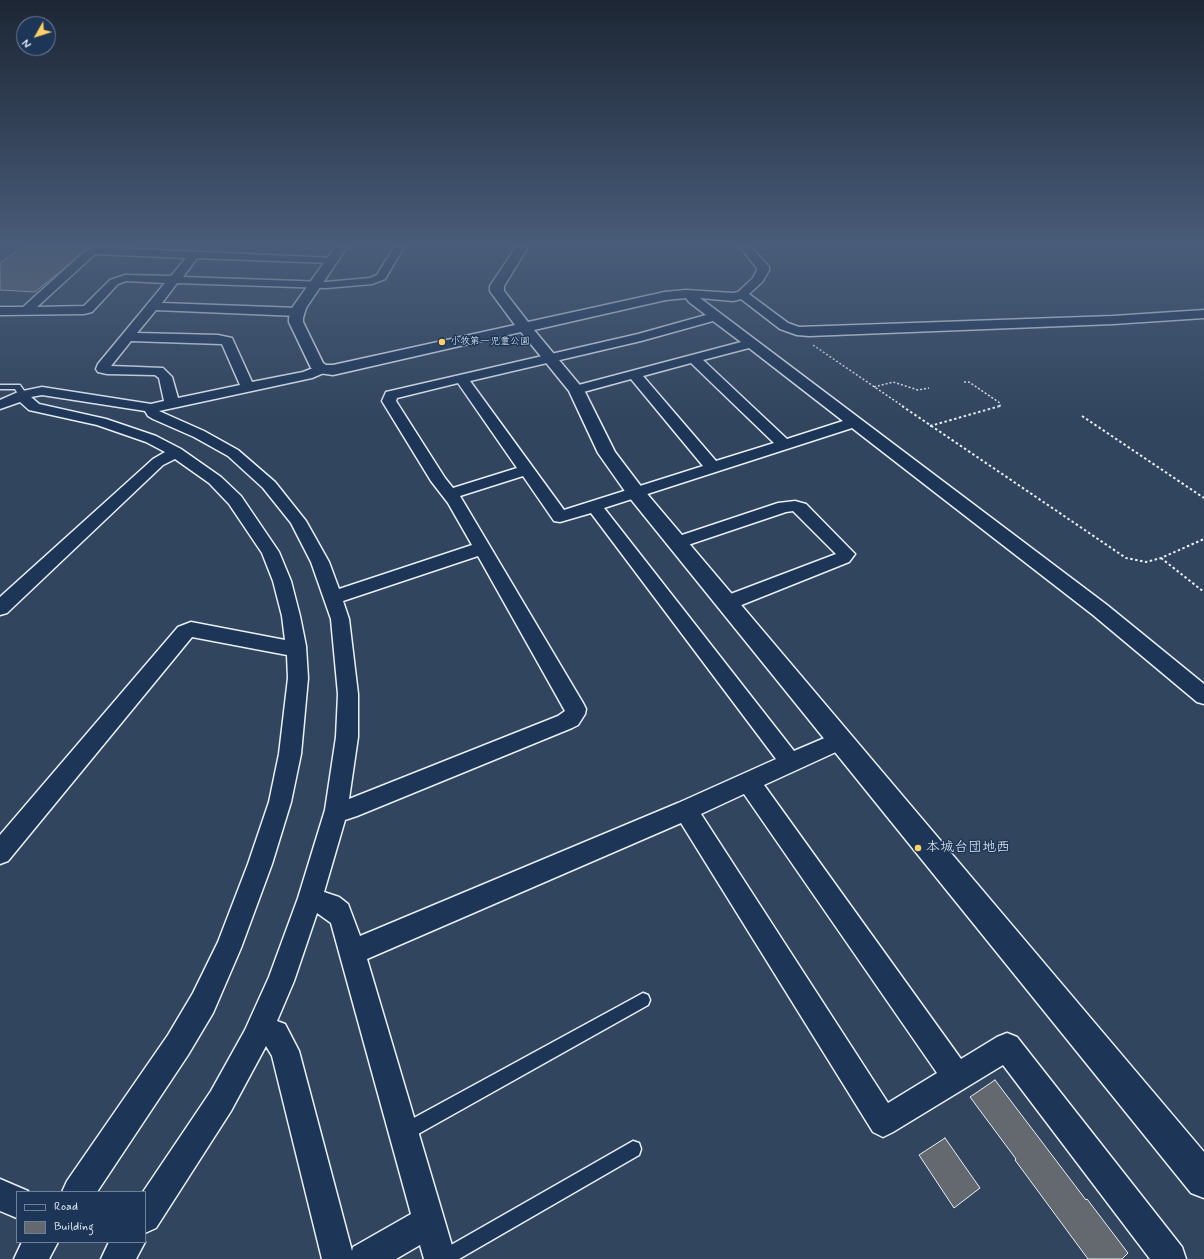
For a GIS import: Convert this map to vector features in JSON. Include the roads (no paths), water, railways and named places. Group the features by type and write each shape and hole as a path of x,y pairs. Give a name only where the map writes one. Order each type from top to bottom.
{"street":[{"path":"26,311 32,306"},
{"path":"0,311 84,310 91,306"},
{"path":"162,406 165,377 158,371 103,369 127,336 152,306 298,312"},
{"path":"302,306 298,312 296,322 316,365 321,369"},
{"path":"508,306 576,390 607,453 636,493 1204,1180"},
{"path":"146,1215 221,1101 260,1030 281,981 310,898 336,810 347,737 348,694 340,619 320,562 298,521 269,485 233,454 199,434 158,416 153,412 162,406 247,386 307,375 321,369 333,370 621,306"},
{"path":"702,306 1100,610 1204,696"},
{"path":"757,306 790,330 809,332 1113,320 1204,314"},
{"path":"336,810 349,809 565,722 575,714 576,709 456,501 439,481 389,401 391,395 641,337 716,316"},
{"path":"127,336 218,339 228,341 247,386"},
{"path":"576,390 752,343"},
{"path":"694,359 785,445"},
{"path":"634,374 713,468"},
{"path":"462,379 560,517 854,422"},
{"path":"0,405 23,395 48,391 162,406"},
{"path":"23,395 27,402 34,407 83,417 152,439 176,452 215,480 235,500 270,552 282,581 291,616 296,646 298,678 295,712 290,754 280,802 260,864 228,948 203,1003 178,1045 79,1191"},
{"path":"0,608 158,462 176,452"},
{"path":"450,494 527,470"},
{"path":"594,506 791,763"},
{"path":"676,543 784,507 795,506 800,508 846,554 843,558 727,603"},
{"path":"333,598 482,548"},
{"path":"0,853 185,632 191,630 286,648 296,646"},
{"path":"351,953 686,810 841,740"},
{"path":"748,781 957,1077"},
{"path":"686,810 883,1122 1007,1047 1170,1259"},
{"path":"310,898 330,906 339,913 440,1259"},
{"path":"260,1030 275,1034 285,1051 338,1259"},
{"path":"0,1195 16,1202"},
{"path":"365,1259 429,1221"},
{"path":"30,1259 41,1243"},
{"path":"117,1259 127,1243"}],"lane":[{"path":"0,387 18,387 23,395"},
{"path":"404,1133 643,1000"},
{"path":"443,1259 633,1149"}],"place":[{"name":"小牧第一児童公園","path":"442,342"},
{"name":"本城台団地西","path":"918,848"}]}
